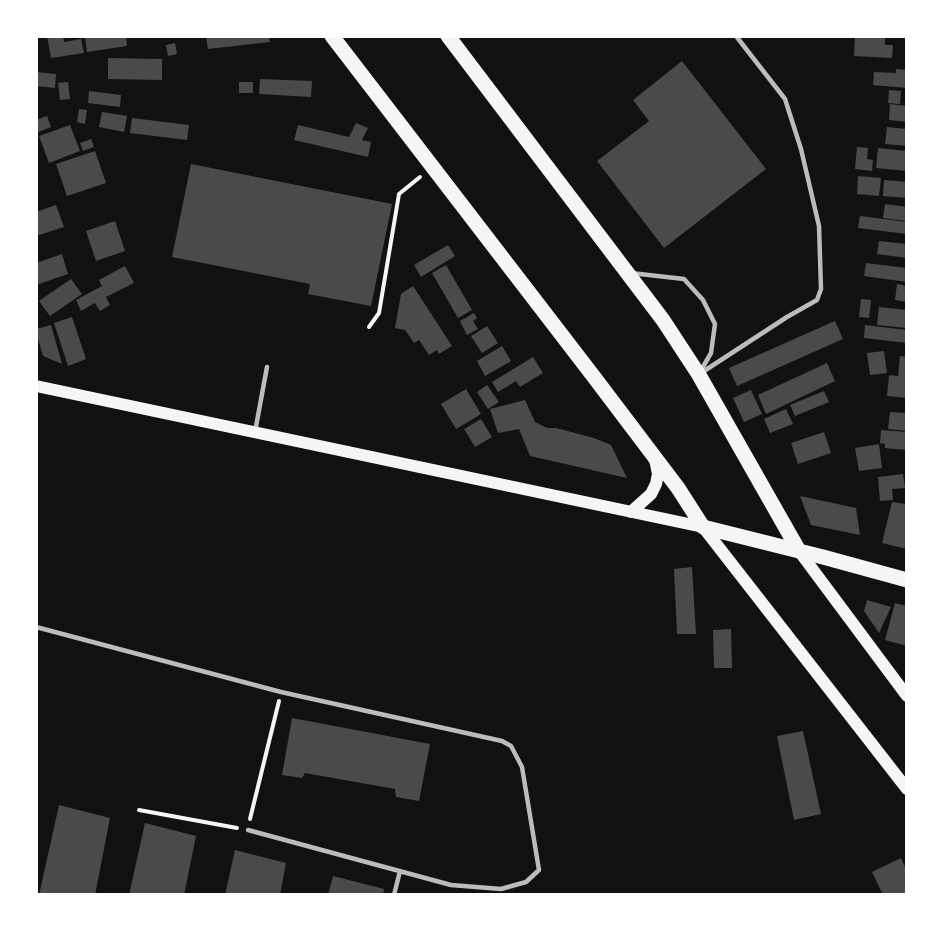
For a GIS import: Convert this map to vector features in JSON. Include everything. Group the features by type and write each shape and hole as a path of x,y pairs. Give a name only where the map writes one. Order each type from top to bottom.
{"main road":[{"path":"332,36 655,458 704,527 907,789"},
{"path":"448,36 663,320 699,375 799,552 907,696"},
{"path":"36,386 704,527 907,580"},
{"path":"631,512 651,494 656,484 658,474 655,458"}],"lane":[{"path":"699,375 817,300 820,290 819,226 801,149 785,99 736,36"},
{"path":"626,272 684,279 703,300 715,324 711,353 699,375"},
{"path":"255,432 267,367"},
{"path":"36,627 281,692 502,741 510,746 522,767 539,870 526,882 501,890 451,885 248,830"},
{"path":"394,895 399,872"}],"path":[{"path":"369,327 379,313 399,194 433,167"},
{"path":"139,810 248,830 281,692"}],"building":[{"path":"47,36 63,36 64,42 81,39 84,53 51,58"},
{"path":"126,36 127,46 87,52 85,38"},
{"path":"206,36 269,36 270,42 208,49"},
{"path":"855,36 885,38 885,45 893,45 892,58 854,56"},
{"path":"175,43 177,54 168,56 166,45"},
{"path":"108,58 162,59 162,80 108,79"},
{"path":"682,61 766,169 664,248 597,161 649,121 633,100"},
{"path":"896,69 907,70 907,88 873,85 874,72 896,73"},
{"path":"36,72 56,74 55,88 36,86"},
{"path":"260,79 312,81 311,97 259,94"},
{"path":"68,82 70,99 60,100 58,83"},
{"path":"239,82 253,82 253,93 239,93"},
{"path":"889,90 901,91 900,104 888,103"},
{"path":"89,91 121,95 120,107 88,103"},
{"path":"890,104 907,106 907,122 889,120"},
{"path":"79,109 87,110 85,124 77,122"},
{"path":"102,112 127,116 124,132 99,127"},
{"path":"47,116 51,127 36,133 36,120"},
{"path":"132,118 189,125 187,140 130,133"},
{"path":"356,123 368,128 362,140 371,142 368,157 294,140 298,125 349,137"},
{"path":"70,125 80,151 49,163 39,136"},
{"path":"887,127 907,129 907,146 885,144"},
{"path":"91,139 94,147 83,151 80,143"},
{"path":"857,147 868,148 867,159 873,160 872,171 855,169"},
{"path":"878,148 907,151 907,171 876,168"},
{"path":"95,151 106,183 67,196 56,164"},
{"path":"191,164 392,204 371,306 308,294 310,284 172,257"},
{"path":"858,176 881,178 879,196 857,194"},
{"path":"884,180 907,182 907,198 883,196"},
{"path":"885,204 907,207 907,221 883,218"},
{"path":"56,205 64,227 36,236 36,212"},
{"path":"860,216 907,222 907,234 858,228"},
{"path":"115,221 125,251 96,261 86,231"},
{"path":"879,241 907,244 907,258 877,254"},
{"path":"448,245 455,256 421,277 414,265"},
{"path":"62,254 68,274 36,285 36,263"},
{"path":"866,263 907,268 907,282 864,276"},
{"path":"446,265 472,310 458,318 432,273"},
{"path":"125,266 134,283 106,297 110,305 100,311 95,303 81,311 76,300 102,286 99,280"},
{"path":"71,279 82,294 50,316 39,301"},
{"path":"897,284 907,286 907,302 895,300"},
{"path":"413,286 452,346 439,354 437,350 429,355 419,340 414,343 405,330 395,328 401,294"},
{"path":"861,299 871,300 869,318 859,317"},
{"path":"879,307 907,310 907,328 877,325"},
{"path":"474,313 477,318 473,321 478,329 467,335 460,321"},
{"path":"72,317 86,359 68,366 54,323"},
{"path":"835,321 843,339 737,386 729,368"},
{"path":"51,325 62,364 43,356 36,332 36,329"},
{"path":"865,325 907,330 907,343 864,338"},
{"path":"487,326 498,343 482,353 471,336"},
{"path":"502,346 511,361 485,376 477,361"},
{"path":"884,351 887,373 870,375 867,353"},
{"path":"900,356 907,357 907,398 887,396 889,375 898,376"},
{"path":"533,357 543,373 520,387 516,381 498,392 492,382"},
{"path":"827,363 835,381 766,414 758,395"},
{"path":"487,385 499,402 488,409 477,392"},
{"path":"466,389 481,414 456,429 441,404"},
{"path":"751,390 762,414 744,422 733,398"},
{"path":"824,391 829,402 795,416 790,405"},
{"path":"525,400 535,422 547,428 556,428 594,438 611,445 627,478 530,456 519,429 498,433 490,409"},
{"path":"786,409 793,424 770,433 764,419"},
{"path":"890,412 907,413 907,431 888,429"},
{"path":"481,419 492,437 475,447 464,429"},
{"path":"881,430 907,432 907,450 885,448 885,444 880,443"},
{"path":"824,432 831,453 798,464 791,443"},
{"path":"879,444 882,468 859,471 855,448"},
{"path":"903,474 905,488 892,489 893,500 880,501 878,477"},
{"path":"800,496 856,508 860,535 811,525"},
{"path":"892,502 907,504 907,549 882,543"},
{"path":"692,567 696,634 677,634 674,569"},
{"path":"867,600 891,607 879,633 864,611"},
{"path":"895,603 907,606 907,646 885,640"},
{"path":"731,629 732,668 714,668 713,630"},
{"path":"292,718 430,744 419,801 396,797 395,789 305,773 302,778 282,775"},
{"path":"803,731 821,814 794,820 777,736"},
{"path":"59,805 110,818 95,895 39,895"},
{"path":"145,823 196,836 184,895 129,895"},
{"path":"235,850 286,863 280,895 225,895"},
{"path":"901,858 907,871 907,894 883,895 872,872"},
{"path":"333,876 384,889 383,895 328,895"}]}
